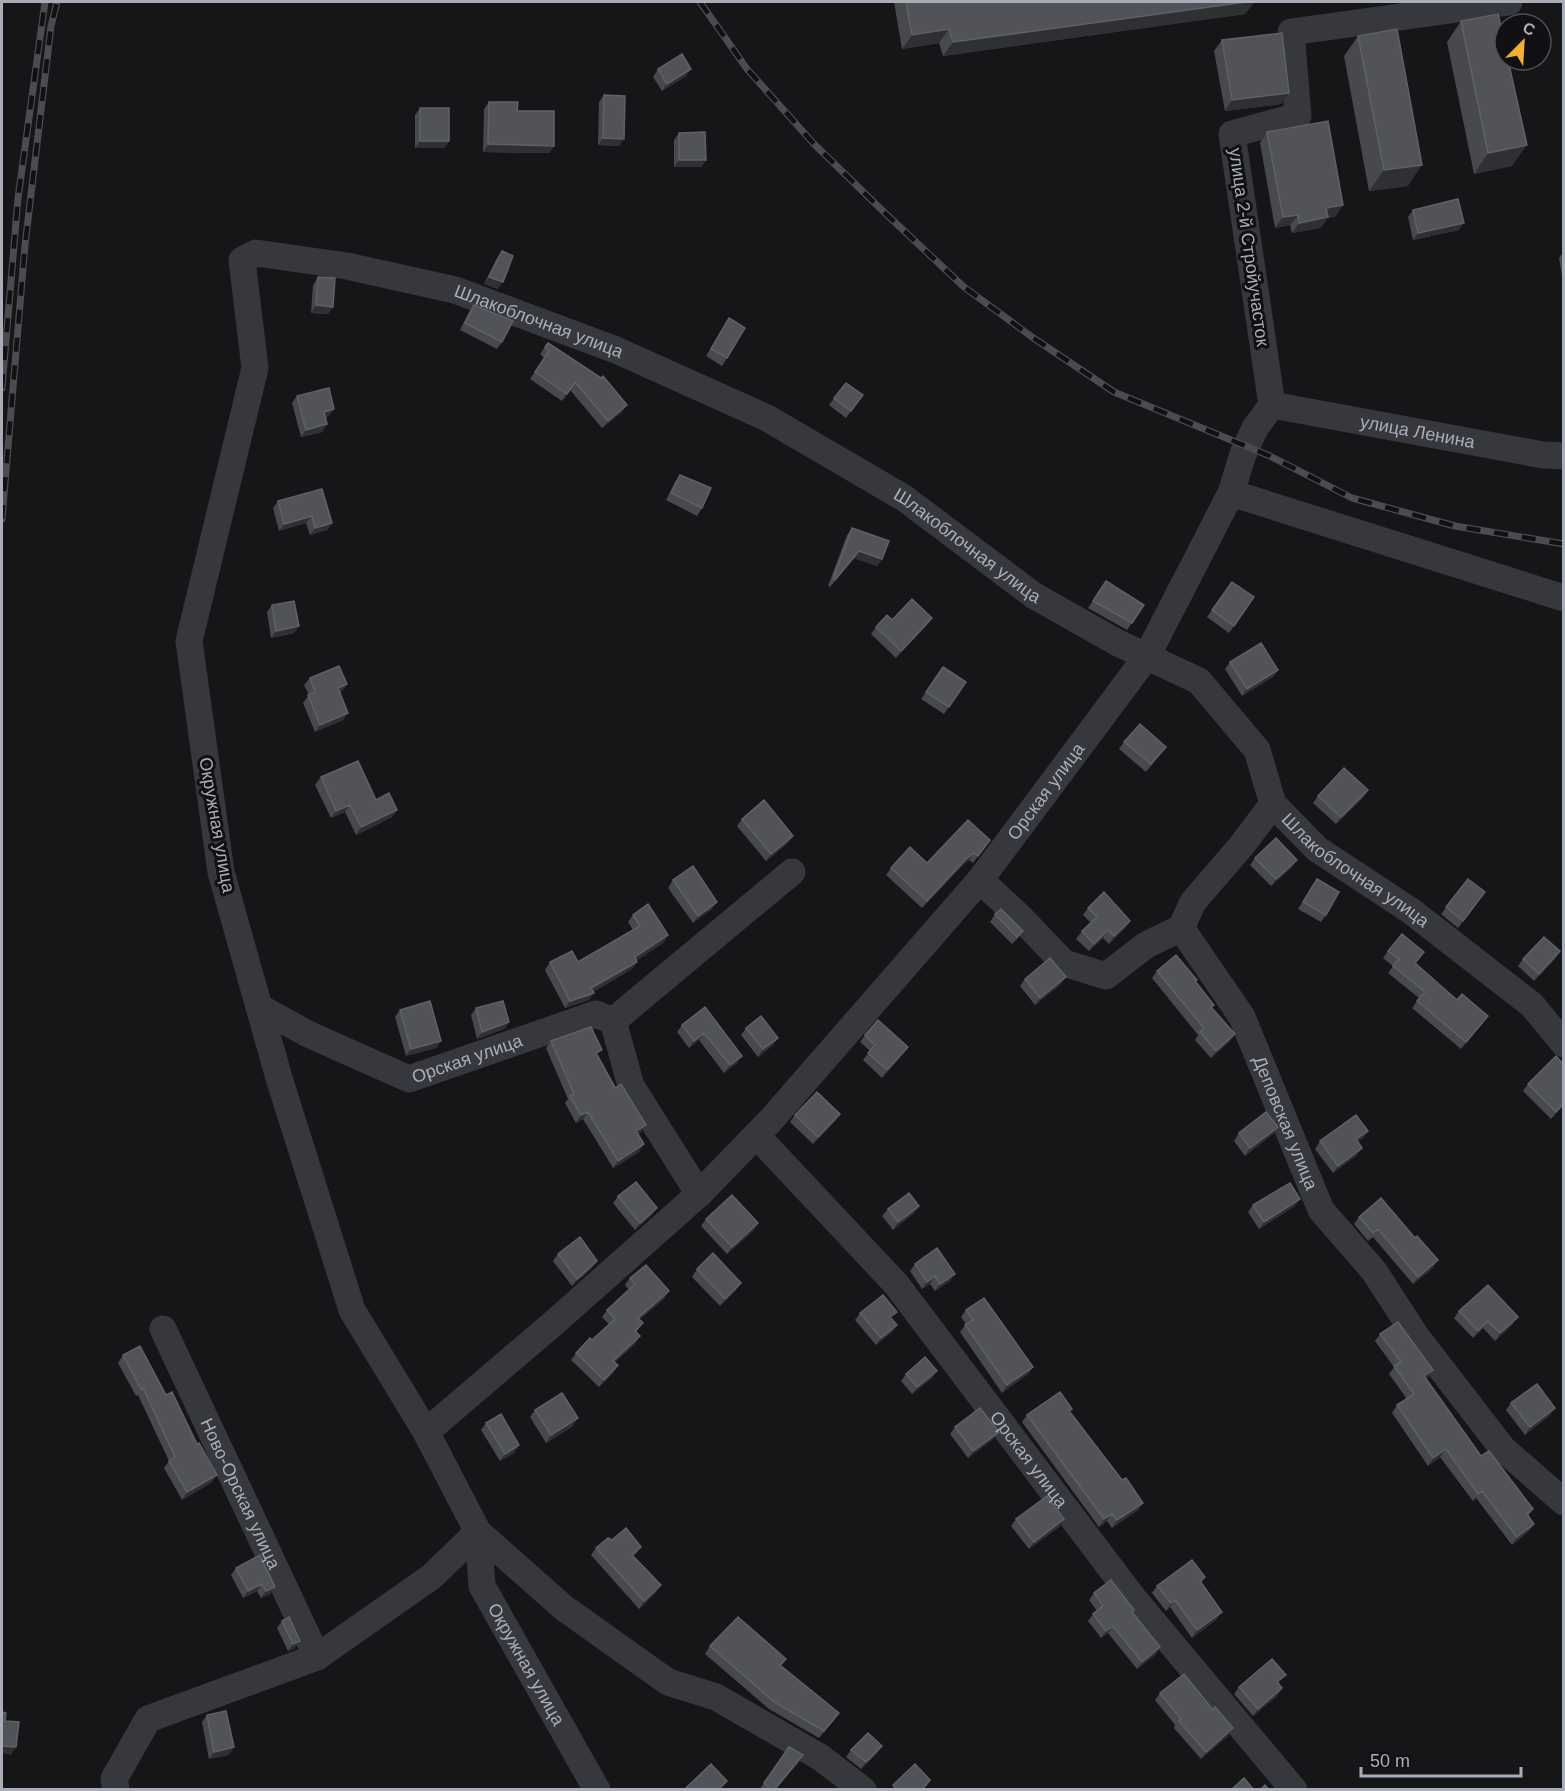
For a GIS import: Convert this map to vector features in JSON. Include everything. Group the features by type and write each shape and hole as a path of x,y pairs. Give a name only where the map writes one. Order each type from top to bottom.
{"street":[{"name":"улица 2-й Стройучасток","path":"1272,405 1232,134 1298,116 1291,32 1509,2"},
{"name":"Шлакоблочная улица","path":"242,260 256,253 335,264 455,290 616,350 767,418 904,498 1033,595 1118,643 1199,681 1257,750 1273,804 1317,849 1411,911 1532,1005 1563,1044"},
{"name":"Окружная улица","path":"242,260 255,369 189,641 221,872 279,1078 352,1310 426,1432 478,1532 482,1586 597,1790"},
{"name":"улица Ленина","path":"1272,405 1543,455 1563,456"},
{"name":"Орская улица","path":"426,1432 699,1194 757,1136 980,880 1147,656 1231,493 1243,454 1255,428 1272,405"},
{"path":"1231,493 1563,598"},
{"path":"980,880 1064,963 1106,976 1146,945 1181,928 1193,902 1242,845 1273,804"},
{"path":"699,1194 631,1086 613,1021 792,872"},
{"name":"Деповская улица","path":"1181,928 1242,1017 1321,1210 1374,1271 1416,1336 1503,1449 1563,1502"},
{"name":"Орская улица","path":"259,1007 308,1034 409,1079 596,1014 613,1021"},
{"name":"Орская улица","path":"757,1136 896,1284 1134,1599 1294,1790"},
{"name":"Ново-Орская улица","path":"163,1329 317,1657"},
{"path":"115,1784 148,1719 317,1657 431,1577 478,1532 564,1608 668,1682 716,1697 820,1757 863,1790"}],"building":[{"path":"906,2 1246,2 953,42 949,29 912,35"},
{"path":"1493,15 1493,72 1511,72 1527,145 1488,153 1461,21"},
{"path":"1397,29 1422,165 1384,170 1358,36"},
{"path":"1282,33 1289,93 1232,100 1222,40"},
{"path":"682,54 691,69 667,84 658,69"},
{"path":"604,95 625,96 624,139 603,138"},
{"path":"489,102 518,102 517,111 554,111 554,146 488,144"},
{"path":"420,108 449,108 449,141 420,141"},
{"path":"1328,121 1343,205 1326,208 1328,217 1299,223 1298,215 1283,217 1267,132"},
{"path":"705,132 706,160 679,160 679,133"},
{"path":"1458,199 1464,223 1418,233 1413,210"},
{"path":"502,251 513,256 503,282 489,277"},
{"path":"318,277 335,278 333,307 316,305"},
{"path":"474,305 513,321 502,342 465,323"},
{"path":"729,318 745,328 727,358 711,349"},
{"path":"548,343 601,378 603,376 627,405 608,421 575,382 567,394 535,372 549,351 545,347"},
{"path":"846,383 863,395 851,411 834,398"},
{"path":"329,388 334,409 324,412 327,424 306,430 297,396"},
{"path":"680,475 711,488 702,508 671,493"},
{"path":"322,489 332,523 315,528 312,516 284,524 278,501"},
{"path":"852,528 889,541 882,559 859,551 835,580 833,579"},
{"path":"1106,581 1144,605 1132,623 1093,601"},
{"path":"1232,582 1254,597 1234,626 1212,610"},
{"path":"912,599 932,618 901,651 876,627 887,615 892,620"},
{"path":"294,601 299,626 276,631 272,605"},
{"path":"1261,643 1278,670 1247,689 1230,662"},
{"path":"339,666 347,684 338,688 348,713 320,725 308,695 315,692 310,678"},
{"path":"943,667 966,682 949,707 926,692"},
{"path":"1140,724 1166,747 1151,764 1124,742"},
{"path":"358,761 376,800 389,793 397,810 361,827 350,805 336,811 321,777"},
{"path":"1344,768 1368,790 1341,817 1318,796"},
{"path":"764,800 793,836 771,854 742,819"},
{"path":"968,820 990,840 978,856 974,853 965,860 927,901 891,868 910,847 927,863"},
{"path":"1276,838 1297,860 1276,879 1255,858"},
{"path":"693,866 717,902 698,916 673,880"},
{"path":"1317,879 1339,892 1326,915 1303,902"},
{"path":"1468,879 1485,892 1463,921 1446,907"},
{"path":"1104,892 1130,921 1114,936 1108,930 1094,944 1082,931 1097,917 1088,908"},
{"path":"648,904 668,935 635,957 637,962 591,988 594,993 570,1001 550,962 572,951 578,962 640,926 633,915"},
{"path":"1001,909 1023,931 1017,937 995,914"},
{"path":"1402,934 1424,952 1415,963 1457,1000 1462,994 1488,1016 1466,1042 1417,1001 1425,992 1393,966 1399,959 1388,951"},
{"path":"1544,937 1560,951 1539,974 1523,959"},
{"path":"1176,955 1214,1005 1211,1007 1235,1034 1216,1051 1200,1032 1204,1028 1157,971"},
{"path":"1050,958 1066,977 1040,998 1025,979"},
{"path":"430,1001 441,1041 411,1049 400,1010"},
{"path":"503,1001 509,1022 482,1032 476,1008"},
{"path":"705,1007 742,1056 730,1065 704,1033 694,1041 682,1025"},
{"path":"761,1016 778,1038 763,1049 746,1028"},
{"path":"878,1020 908,1047 887,1070 868,1053 875,1045 865,1035"},
{"path":"591,1027 602,1050 596,1053 615,1088 621,1084 646,1125 636,1131 644,1144 618,1161 588,1112 581,1115 570,1096 574,1094 551,1041"},
{"path":"1556,1056 1563,1064 1563,1104 1556,1112 1528,1084"},
{"path":"817,1092 840,1114 818,1137 795,1115"},
{"path":"1266,1112 1278,1127 1250,1148 1239,1133"},
{"path":"1356,1115 1368,1131 1356,1139 1362,1148 1338,1166 1320,1141"},
{"path":"636,1182 657,1208 640,1223 618,1196"},
{"path":"1290,1183 1300,1199 1264,1222 1253,1205"},
{"path":"909,1193 919,1206 898,1222 888,1209"},
{"path":"732,1195 758,1223 732,1247 706,1219"},
{"path":"1381,1198 1415,1238 1417,1236 1438,1260 1418,1277 1378,1229 1373,1233 1359,1217"},
{"path":"580,1237 597,1261 577,1279 558,1254"},
{"path":"937,1248 955,1274 940,1284 935,1276 927,1282 915,1264"},
{"path":"713,1253 741,1283 725,1299 697,1269"},
{"path":"646,1265 669,1291 638,1318 643,1323 635,1331 640,1336 613,1361 618,1365 604,1380 576,1353 590,1338 592,1340 615,1319 607,1310 635,1284 630,1278"},
{"path":"1488,1285 1518,1317 1500,1333 1488,1321 1478,1331 1459,1311"},
{"path":"883,1295 897,1312 890,1317 897,1325 881,1338 860,1313"},
{"path":"984,1298 1033,1367 1007,1385 965,1325 973,1320 966,1310"},
{"path":"1398,1322 1433,1370 1424,1376 1481,1456 1489,1451 1533,1509 1527,1514 1534,1524 1517,1537 1482,1491 1478,1494 1446,1449 1433,1458 1397,1405 1414,1394 1394,1366 1401,1362 1380,1334"},
{"path":"140,1346 166,1395 172,1392 197,1444 199,1443 217,1475 187,1492 169,1461 175,1457 143,1388 141,1389 123,1355"},
{"path":"925,1357 937,1371 917,1387 906,1374"},
{"path":"1537,1384 1555,1408 1530,1427 1511,1403"},
{"path":"1060,1392 1072,1409 1069,1411 1122,1480 1126,1478 1143,1503 1117,1520 1112,1514 1104,1519 1027,1415"},
{"path":"562,1393 578,1418 551,1435 535,1410"},
{"path":"980,1408 999,1432 973,1451 955,1427"},
{"path":"501,1414 519,1445 505,1454 486,1423"},
{"path":"1047,1496 1064,1519 1034,1542 1016,1519"},
{"path":"626,1528 641,1547 632,1555 661,1585 644,1601 596,1548 608,1538 612,1540"},
{"path":"260,1555 275,1587 266,1591 262,1584 248,1591 236,1568"},
{"path":"1192,1560 1205,1577 1200,1581 1222,1612 1197,1630 1175,1600 1171,1603 1157,1586"},
{"path":"1111,1580 1134,1610 1132,1612 1160,1647 1142,1662 1113,1626 1106,1631 1093,1614 1103,1606 1094,1593"},
{"path":"289,1617 300,1641 293,1644 282,1621"},
{"path":"738,1617 786,1659 780,1665 839,1713 824,1731 774,1702 710,1646"},
{"path":"1272,1659 1286,1675 1277,1682 1282,1688 1258,1709 1239,1687"},
{"path":"1184,1674 1213,1710 1215,1707 1233,1728 1206,1752 1179,1721 1181,1719 1160,1693"},
{"path":"226,1711 234,1747 214,1752 207,1715"},
{"path":"2,1712 6,1713 5,1721 19,1722 16,1747 2,1746"},
{"path":"868,1733 882,1746 866,1762 851,1750"},
{"path":"789,1747 803,1755 772,1790 764,1783"},
{"path":"711,1764 727,1781 718,1790 687,1790 686,1788"},
{"path":"915,1764 930,1780 922,1790 894,1790 893,1785"},
{"path":"1244,1778 1254,1790 1231,1790"}],"railway":[{"path":"2,388 18,198 45,2"},
{"path":"2,519 25,245 51,26 57,2"},
{"path":"700,2 747,69 814,144 885,213 964,287 1032,337 1114,392 1270,456 1352,498 1455,526 1564,544"}]}
